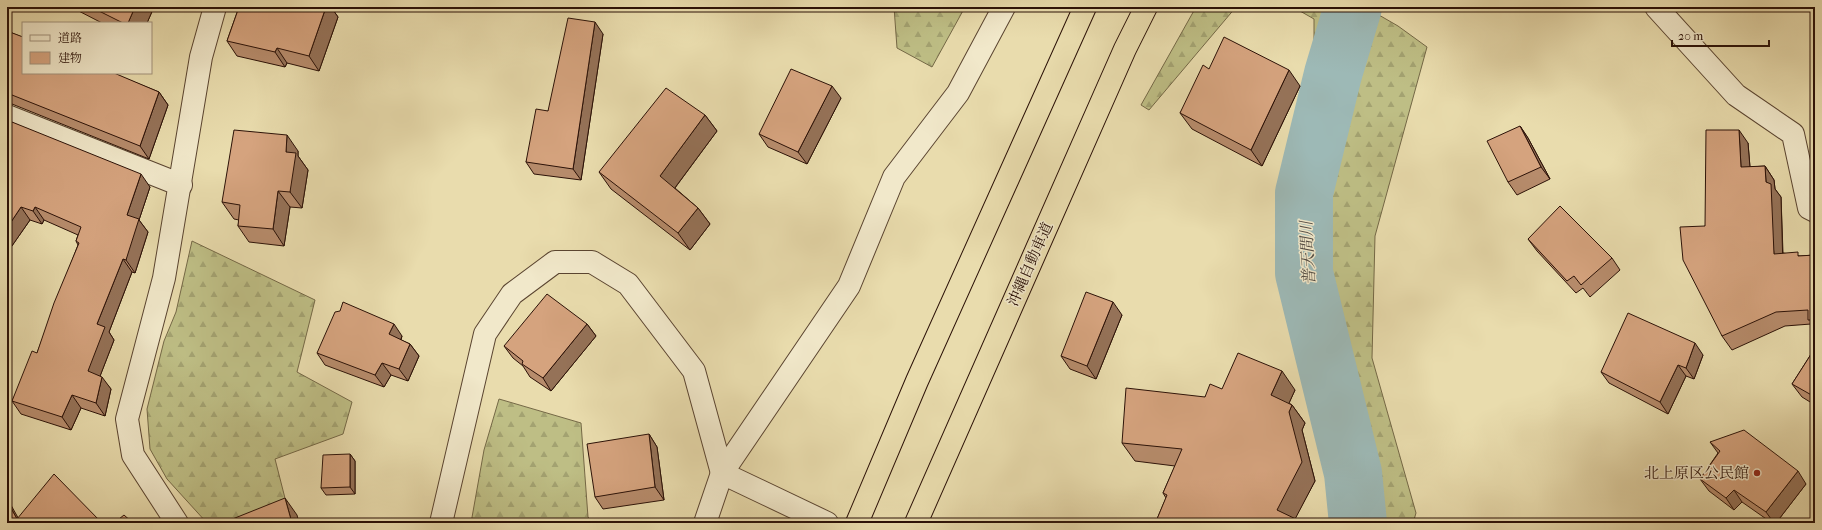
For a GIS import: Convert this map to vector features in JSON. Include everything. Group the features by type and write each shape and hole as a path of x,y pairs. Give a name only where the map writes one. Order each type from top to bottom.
{"highway":[{"path":"857,523 924,366 1085,7"},
{"name":"沖縄自動車道","path":"916,523 1125,49 1146,7"}],"street":[{"path":"176,523 133,455 127,419 164,278 181,185 201,57 215,7"},
{"path":"705,523 722,473 849,286 894,177 958,93 1004,7"},
{"path":"1656,7 1736,95 1793,134 1809,208 1815,211"},
{"path":"7,116 181,185"},
{"path":"440,523 485,334 512,294 554,262 592,262 628,284 694,371 722,473 827,523"}],"green space":[{"path":"894,7 965,7 932,67 897,48"},
{"path":"1196,7 1236,7 1149,110 1141,105"},
{"path":"1293,7 1373,7 1372,11 1398,26 1427,47 1375,236 1372,358 1416,513 1413,523 1348,523 1350,517 1291,186 1314,82 1314,19"},
{"path":"192,241 315,300 297,372 352,402 343,434 275,459 287,506 251,523 207,523 167,479 150,449 147,409 164,341 176,312"},
{"path":"499,399 581,423 588,517 592,523 471,523 484,450"}],"building":[{"path":"91,7 135,7 128,22 121,22"},
{"path":"239,7 326,7 309,56 277,48 275,52 227,41"},
{"path":"568,18 595,22 573,169 526,162 536,109 548,111"},
{"path":"7,31 22,37 22,74 116,74 159,92 140,146 7,93"},
{"path":"1224,37 1289,70 1251,150 1180,113 1203,65 1209,69"},
{"path":"791,69 832,86 798,152 759,134"},
{"path":"666,88 705,115 660,176 698,208 678,233 599,172"},
{"path":"7,120 141,174 127,215 139,219 126,260 123,259 97,324 105,327 88,371 102,377 96,403 72,395 62,417 12,401 32,351 37,353 54,303 79,243 76,241 81,227 35,207 33,211 21,207 7,228"},
{"path":"1520,126 1541,167 1508,182 1487,141"},
{"path":"234,130 287,135 286,152 296,153 290,192 278,191 273,229 238,226 240,205 222,202"},
{"path":"1706,130 1739,130 1741,167 1765,166 1766,182 1771,184 1774,254 1798,252 1798,256 1815,255 1815,320 1808,320 1808,310 1776,312 1722,336 1683,260 1680,227 1705,226"},
{"path":"1560,206 1612,258 1581,285 1574,276 1567,281 1528,239"},
{"path":"1086,292 1113,302 1087,366 1061,356"},
{"path":"547,294 587,324 543,378 522,364 523,361 504,346"},
{"path":"343,302 394,324 389,334 410,344 399,369 382,363 375,375 317,353 335,312 340,311"},
{"path":"1628,313 1695,343 1686,368 1678,365 1660,402 1601,372"},
{"path":"1815,348 1815,397 1792,384"},
{"path":"1238,353 1282,371 1271,395 1292,405 1289,412 1302,462 1277,510 1300,521 1299,523 1164,523 1165,522 1157,519 1167,495 1163,493 1182,449 1122,443 1126,388 1205,397 1210,384 1222,389"},
{"name":"北上原区公民館","path":"1744,430 1798,471 1766,512 1734,490 1726,498 1700,479 1720,451 1710,442"},
{"path":"649,434 655,487 595,497 587,444"},
{"path":"350,454 350,487 321,488 323,455"},
{"path":"54,474 102,523 7,523 7,501 17,519"},
{"path":"285,498 292,523 227,523 230,520"},
{"path":"124,515 133,523 114,523"}],"waterway":[{"name":"普天間川","path":"1353,7 1333,74 1304,193 1304,273 1353,473 1358,523"}],"place":[{"name":"北上原区公民館","path":"1757,473"}]}
